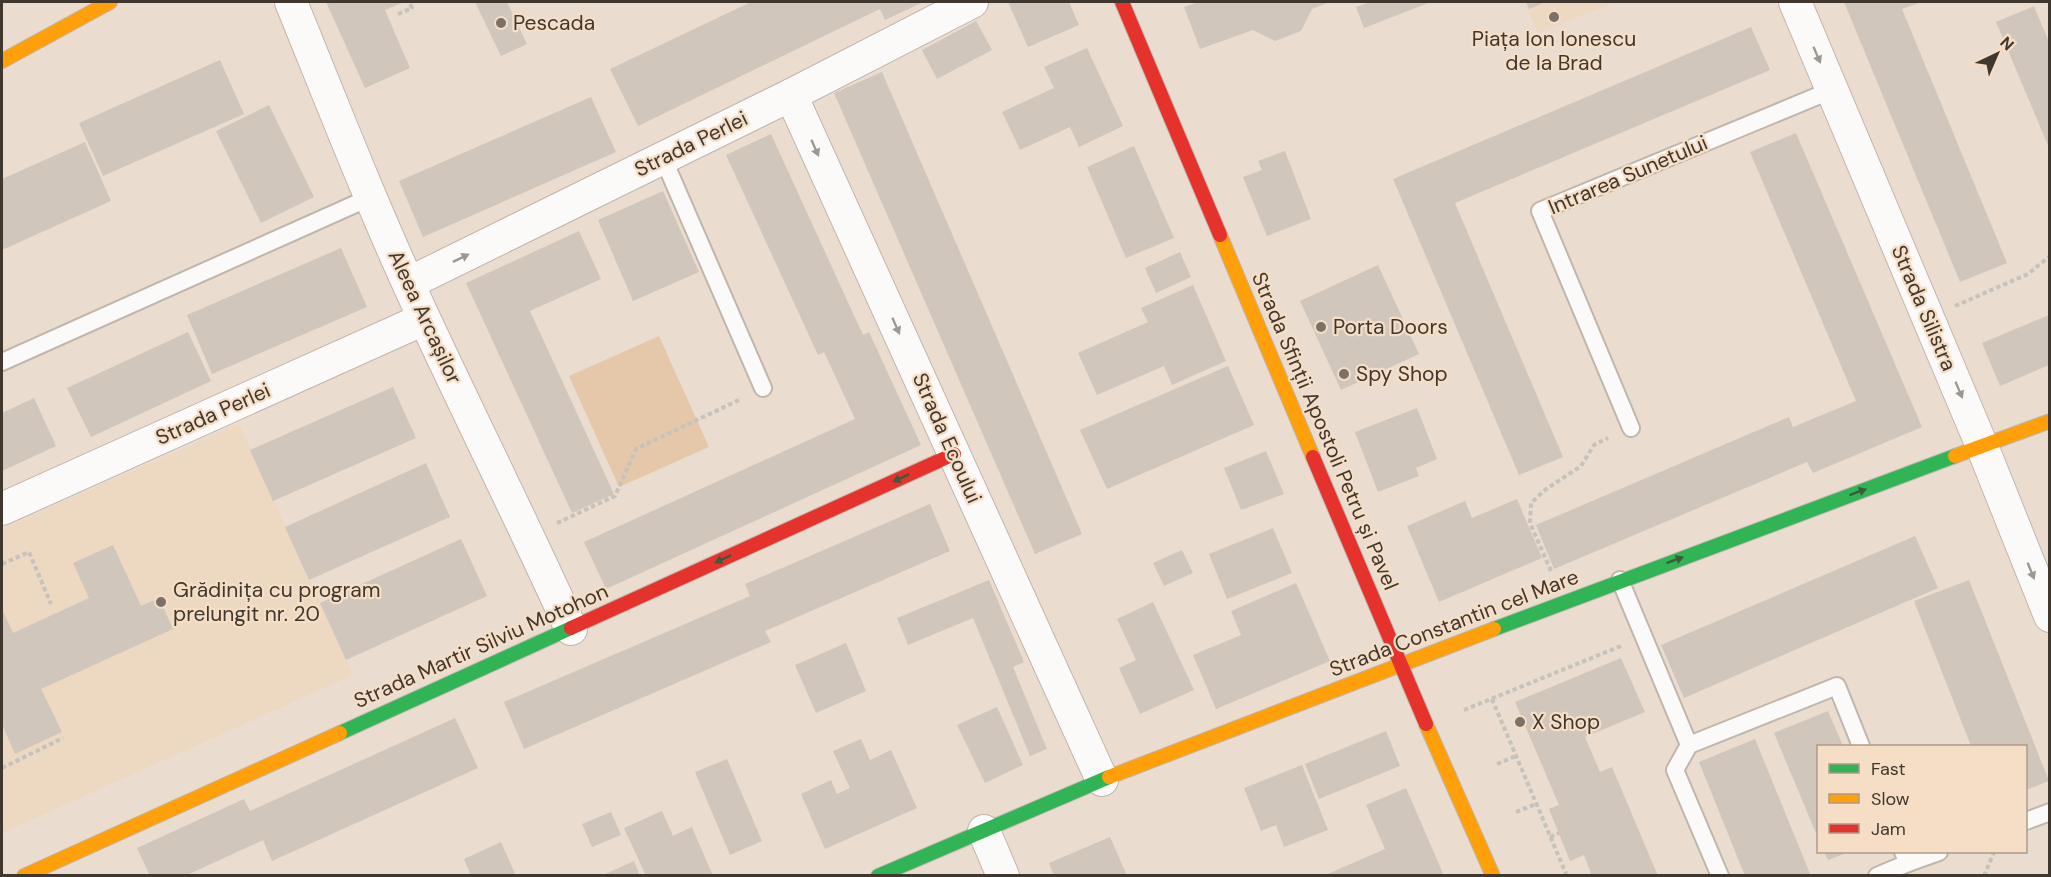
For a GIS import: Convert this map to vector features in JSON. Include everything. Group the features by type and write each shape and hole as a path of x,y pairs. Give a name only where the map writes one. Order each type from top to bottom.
{"street":[{"path":"2,61 110,2"},
{"name":"Aleea Arcașilor","path":"291,2 424,319 529,536 570,629"},
{"name":"Strada Perlei","path":"409,283 791,95 972,2"},
{"name":"Strada Sfinții Apostoli Petru și Pavel","path":"1122,2 1401,666 1493,876"},
{"name":"Strada Silistra","path":"1795,2 1982,446 2049,616"},
{"name":"Strada Ecoului","path":"791,95 1102,780"},
{"name":"Strada Perlei","path":"2,509 424,319"},
{"name":"Strada Constantin cel Mare","path":"878,876 1102,780 1620,580 2049,420"},
{"name":"Strada Martir Silviu Motohon","path":"24,876 954,454"},
{"path":"984,831 1003,876"}],"lane":[{"name":"Intrarea Sunetului","path":"1631,428 1540,211 1832,90"},
{"path":"663,158 763,388"},
{"path":"2,362 371,197"},
{"path":"1620,580 1689,745"},
{"path":"1720,876 1675,770 1689,745 1837,686 1860,745"},
{"path":"2027,819 2049,812"},
{"path":"1877,876 1905,857 1932,853"}],"path":[{"path":"398,14 412,8 409,2"},
{"path":"1928,317 2028,274 2049,256"},
{"path":"529,536 615,496 636,449 763,388"},
{"path":"1564,602 1530,523 1531,503 1545,490 1581,466 1594,444 1631,428"},
{"path":"2,564 29,552 51,604"},
{"path":"1464,711 1644,637"},
{"path":"1492,699 1567,876"},
{"path":"2,768 63,738"},
{"path":"1497,764 1516,756"},
{"path":"1516,812 1536,804"},
{"path":"1550,837 1559,833"},
{"path":"1984,876 1994,853"}],"shaded area":[{"name":"Piața Ion Ionescu de la Brad","path":"1525,2 1615,2 1538,33"},
{"path":"659,336 709,447 619,487 569,376"},
{"name":"Grădinița cu program prelungit nr. 20","path":"239,424 353,675 2,833 2,529"}],"building":[{"path":"326,2 404,2 385,10 410,68 365,88"},
{"name":"Pescada","path":"475,2 507,2 527,44 501,56"},
{"path":"751,2 923,2 885,20 880,9 638,126 610,69"},
{"path":"1008,2 1069,2 1079,25 1028,47"},
{"path":"1199,2 1330,2 1312,9 1301,31 1275,41 1253,30 1200,49 1184,7"},
{"path":"1371,2 1431,2 1364,28 1356,7"},
{"path":"1526,2 1546,2 1529,9"},
{"path":"1844,2 1921,2 1902,9 2007,263 1960,282"},
{"path":"2034,6 2049,42 2049,148 1996,22"},
{"path":"976,21 992,50 937,79 922,50"},
{"path":"1751,27 1770,70 1455,203 1563,457 1519,475 1393,179"},
{"path":"1087,48 1123,126 1079,147 1070,127 1020,150 1002,112 1054,88 1044,67"},
{"path":"220,60 244,114 103,176 79,123"},
{"path":"882,72 1082,534 1035,554 834,93"},
{"path":"591,97 616,152 423,237 399,181"},
{"path":"269,105 314,197 261,223 216,131"},
{"path":"1796,133 1922,427 1813,473 1807,462 1554,569 1536,525 1789,417 1793,427 1856,401 1750,152"},
{"path":"771,134 863,335 869,332 921,445 606,589 584,542 855,419 824,352 818,355 726,155"},
{"path":"85,142 111,201 2,250 2,179"},
{"path":"1134,146 1174,238 1126,258 1087,167"},
{"path":"1285,151 1311,219 1267,236 1243,177 1262,170 1258,161"},
{"path":"663,191 699,272 633,301 598,220"},
{"path":"579,231 601,279 530,311 614,494 572,513 466,283"},
{"path":"341,248 367,307 212,374 187,315"},
{"path":"1180,252 1191,277 1156,293 1145,268"},
{"path":"1378,265 1419,354 1341,390 1300,301"},
{"path":"1193,285 1226,361 1172,385 1164,366 1097,395 1078,353 1148,322 1141,308"},
{"path":"2049,315 2049,365 2000,386 1982,343"},
{"path":"188,332 211,381 91,437 67,388"},
{"path":"1228,366 1254,425 1107,489 1080,430"},
{"path":"393,387 416,438 273,501 250,450"},
{"path":"34,398 56,446 2,471 2,413"},
{"path":"1417,408 1437,459 1416,468 1419,476 1378,492 1355,432"},
{"path":"1266,451 1284,494 1241,510 1224,468"},
{"path":"426,463 450,517 309,580 285,527"},
{"path":"1517,499 1542,558 1439,602 1407,526 1465,501 1472,518"},
{"path":"930,504 950,551 765,631 771,642 524,749 504,702 750,596 745,584"},
{"path":"1273,528 1292,573 1227,599 1209,554"},
{"path":"1915,536 1938,588 1684,698 1661,645"},
{"path":"461,539 487,596 346,660 320,603"},
{"path":"113,545 141,606 159,598 173,629 41,689 62,732 15,754 2,724 2,609 13,633 89,598 73,563"},
{"path":"1182,550 1193,573 1164,586 1153,563"},
{"path":"989,580 1024,662 1013,667 1047,749 1030,756 973,618 908,645 897,618"},
{"path":"1969,580 2049,781 2027,790 2027,745 1971,745 1914,601"},
{"path":"1296,583 1330,661 1216,709 1193,655 1241,635 1231,611"},
{"path":"1153,602 1194,690 1140,714 1119,668 1136,660 1117,619"},
{"path":"846,643 866,691 816,713 795,665"},
{"path":"1621,658 1645,712 1585,737 1600,772 1612,767 1658,876 1592,876 1584,855 1570,861 1549,809 1559,805 1515,702"},
{"path":"997,707 1023,765 985,783 957,725"},
{"path":"1828,711 1843,745 1817,745 1817,836 1774,733"},
{"path":"455,718 478,768 272,861 263,840 185,876 150,876 137,848 244,799 250,811"},
{"path":"1386,731 1400,766 1319,799 1305,764"},
{"path":"861,739 870,760 891,750 917,808 825,849 801,794 831,780 837,794 850,788 833,751"},
{"path":"1755,739 1811,876 1745,876 1699,762"},
{"path":"727,759 762,841 730,855 695,772"},
{"path":"1302,765 1328,830 1284,847 1276,825 1261,831 1244,788"},
{"path":"1406,788 1444,876 1323,876 1385,849 1366,805"},
{"path":"662,811 673,836 692,827 713,876 646,876 624,828"},
{"path":"611,812 621,835 592,847 582,824"},
{"path":"1110,837 1127,876 1054,876 1049,863"},
{"path":"501,842 516,876 471,876 464,859"},
{"path":"1824,853 1846,853 1828,860"},
{"path":"634,861 640,876 601,876"}],"traffic: fast":[{"path":"1494,629 1955,456"},
{"path":"340,733 571,628"},
{"path":"878,876 1109,777"}],"traffic: slow":[{"path":"2,61 110,2"},
{"path":"1220,235 1313,457"},
{"path":"1955,456 2050,421"},
{"path":"1109,777 1494,629"},
{"path":"1426,724 1493,876"},
{"path":"24,876 340,733"}],"traffic: jam":[{"path":"1122,2 1220,235"},
{"path":"571,628 954,454"},
{"path":"1313,457 1426,724"}],"place":[{"name":"Piața Ion Ionescu de la Brad","path":"1554,17"},
{"name":"Pescada","path":"501,23"},
{"name":"Porta Doors","path":"1321,327"},
{"name":"Spy Shop","path":"1344,374"},
{"name":"Grădinița cu program prelungit nr. 20","path":"161,602"},
{"name":"X Shop","path":"1520,722"}]}
